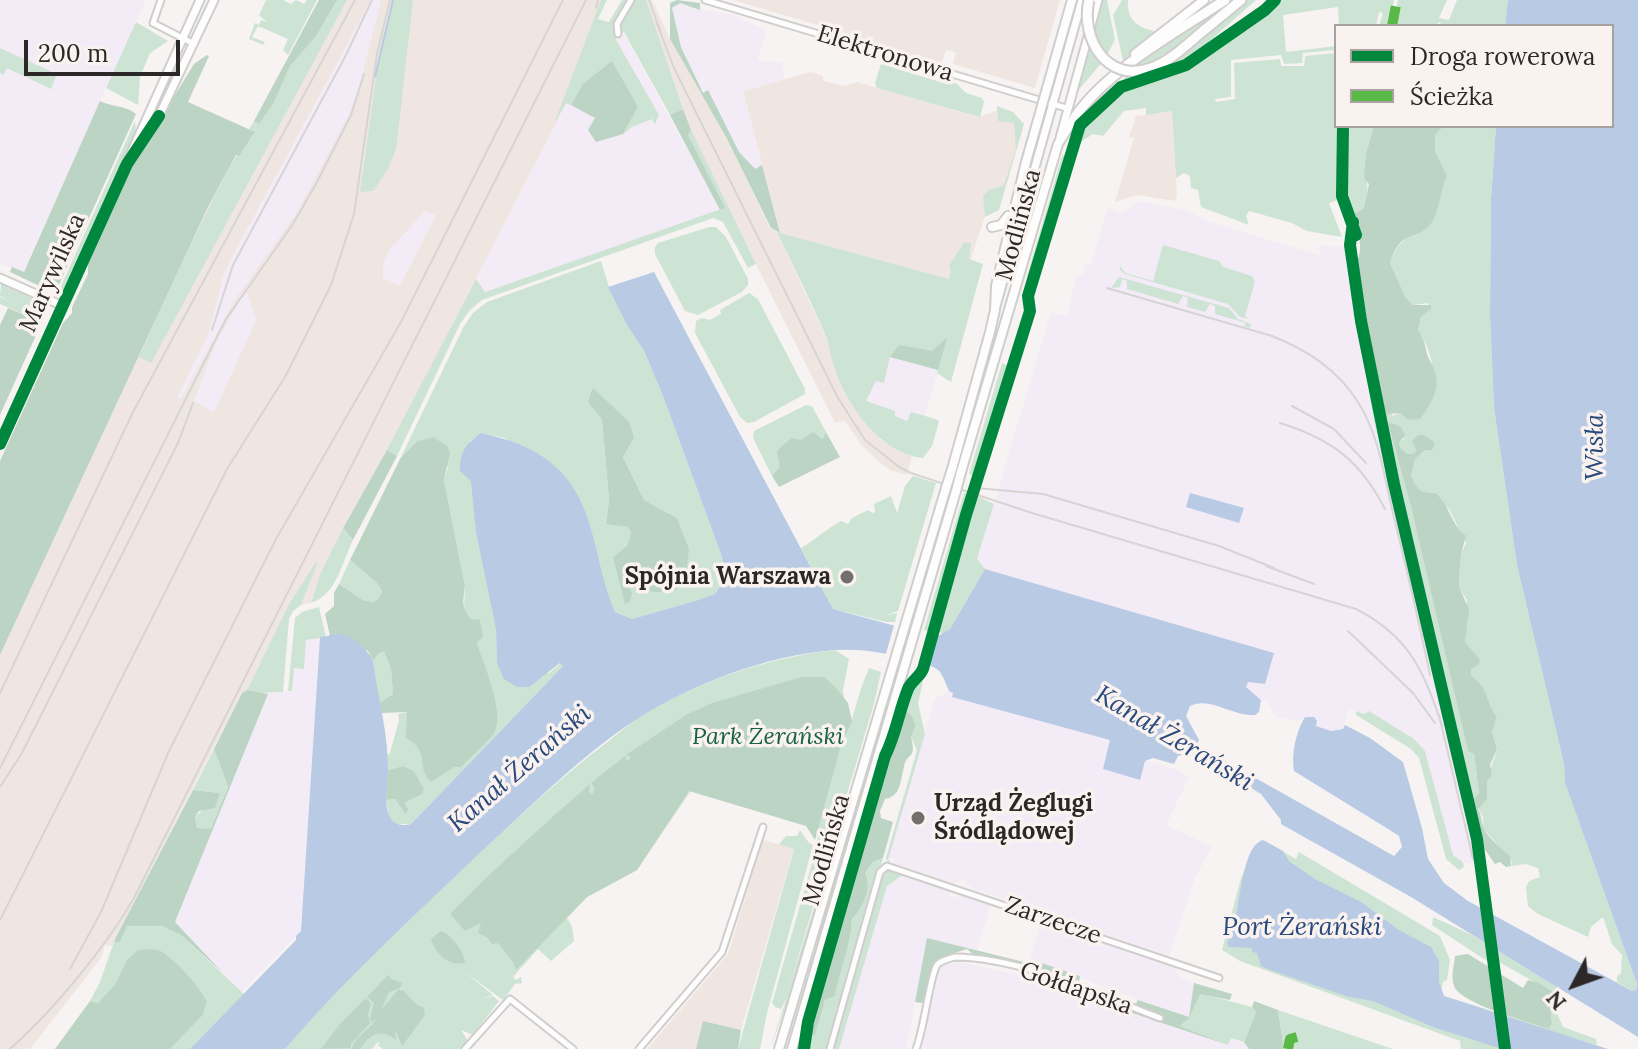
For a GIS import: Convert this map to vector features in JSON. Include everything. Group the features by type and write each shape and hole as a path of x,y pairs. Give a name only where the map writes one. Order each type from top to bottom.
{"highway":[{"path":"1089,0 1087,25 1092,45 1107,63 1125,70 1140,71 1159,65 1241,0"},
{"path":"1075,117 1112,77 1225,0"}],"main road":[{"name":"Marywilska","path":"0,444 200,0"},
{"name":"Marywilska","path":"127,164 159,116 214,0"},
{"path":"995,310 996,286 1016,197 1072,0"},
{"name":"Modlińska","path":"957,470 995,310 1082,0"},
{"name":"Modlińska","path":"779,1049 1058,144 1098,0"},
{"path":"1058,144 1103,81 1204,0"},
{"path":"992,227 1001,225 1006,219 1016,197"},
{"path":"0,278 63,306"},
{"name":"Modlińska","path":"792,1049 900,662"}],"street":[{"path":"161,0 153,23 194,44"},
{"path":"618,34 617,24 631,0"},
{"name":"Elektronowa","path":"705,0 1066,108"},
{"path":"639,1049 722,952 763,827"},
{"name":"Zarzecze","path":"830,1049 880,872 887,866 1219,978"},
{"name":"Gołdapska","path":"916,1049 926,1017 933,973 945,960 965,958 1029,970 1078,984 1160,1018"},
{"path":"465,1049 510,999 573,1049"}],"shaded area":[{"path":"0,0 146,0 23,272 0,264"},
{"path":"319,0 601,0 592,27 603,32 391,444 348,518 320,574 311,603 301,605 316,563 289,604 112,946 105,945 101,958 30,1049 0,1049 0,655 207,209"},
{"path":"371,0 381,0 359,89 348,117 295,216 236,298 181,399 177,397 209,333 223,276 232,257"},
{"path":"645,0 652,0 670,39 726,137 770,228 777,232 829,344 833,365 848,396 881,440 912,457 907,475 890,470 879,462 861,445 846,422 835,423 692,135"},
{"path":"733,0 1060,0 1035,88 953,64 956,52 946,50 941,66"},
{"path":"680,3 700,10 729,13 767,31 757,61 782,62 785,79 743,91 762,165 755,170 739,152 708,91 703,93 699,87 678,39 672,8"},
{"path":"603,32 614,36 623,32 720,210 484,292 476,279"},
{"path":"811,72 823,76 823,81 844,86 857,82 979,117 998,110 1015,115 1017,149 998,210 985,216 963,283 780,233 743,91"},
{"path":"1172,111 1175,201 1137,195 1115,202 1134,138 1129,137 1136,116"},
{"path":"1139,201 1188,211 1210,222 1312,253 1322,255 1317,248 1321,245 1348,248 1355,311 1374,421 1477,864 1463,862 1453,855 1425,751 1369,711 1364,714 1349,709 1343,729 1332,731 1315,726 1305,717 1297,721 1276,717 1266,700 1261,702 1246,688 1274,653 982,568 977,560 1051,312 1067,317 1076,275 1082,276 1085,263 1091,264 1108,208 1121,213"},
{"path":"425,211 436,215 400,286 383,278 383,262 390,249"},
{"path":"246,290 255,323 214,412 194,401 217,340"},
{"path":"890,357 938,370 925,416 911,412 908,421 895,416 895,412 866,402 876,380 884,382"},
{"path":"320,637 301,931 241,992 175,922 268,694 292,691 293,668 304,668 306,640"},
{"path":"949,691 1049,724 1111,740 1103,769 1145,760 1178,770 1189,777 1166,825 1212,847 1196,875 1169,956 1029,908 1028,905 963,886 966,880 954,883 894,863 895,858 887,860 935,699"},
{"path":"763,840 794,848 741,1030 703,1021 696,1049 647,1049 728,954"},
{"path":"904,874 949,889 950,896 955,898 959,893 991,904 977,950 927,939 906,1049 839,1049 887,885"},
{"path":"1040,926 1053,931 1054,926 1088,937 1089,943 1102,947 1104,942 1137,956 1172,965 1181,978 1194,983 1189,1018 1034,961 1032,964 1029,962"},
{"path":"959,962 1068,985 1068,990 1082,997 1227,1045 1230,1038 1244,1042 1249,1049 922,1049 937,972 941,965"}],"green space":[{"path":"266,0 283,0 291,4 296,0 304,4 307,0 317,0 288,55 283,50 288,39 258,26 252,37 265,42 263,45 249,39 255,23 259,25 261,20 267,22 259,15"},
{"path":"319,0 337,0 316,36 290,66 273,104 259,124 254,121"},
{"path":"337,0 347,0 151,363 139,357 218,190 233,162 255,132 249,129 254,121 259,124 273,104 290,66 316,36"},
{"path":"393,0 413,0 396,150 373,191 360,192 380,49"},
{"path":"601,0 607,0 598,19 609,22 622,0 628,0 614,23 616,40 659,115 655,124 652,119 623,134 638,107 583,84 571,105 566,103 554,124"},
{"path":"636,0 646,0 683,109 670,115 624,32 620,33 620,23"},
{"path":"677,0 700,3 700,10 680,3 672,8 681,47 703,93 708,90 739,152 755,169 762,165 780,233 771,228 726,137 670,39 670,3"},
{"path":"1103,0 1107,0 1115,40 1105,59 1074,95"},
{"path":"1122,0 1128,0 1129,14 1136,23 1159,32 1123,61 1113,15"},
{"path":"1230,0 1235,0 1210,29 1246,0 1256,0 1191,59 1125,82 1124,75 1132,67"},
{"path":"1277,0 1394,0 1389,24 1380,24 1383,13 1379,12 1376,24 1339,24 1338,7 1283,15 1286,52 1334,46 1334,50 1303,53 1302,63 1284,64 1281,55 1231,60 1231,97 1215,99 1216,102 1235,99 1234,63 1280,59 1281,66 1304,66 1305,56 1334,53 1334,128 1340,128 1340,199 1329,203 1342,237 1307,231 1292,223 1249,211 1246,216 1249,225 1201,207 1198,190 1191,188 1190,176 1184,173 1176,178 1172,111 1146,115 1146,108 1124,111 1103,136 1093,134 1079,143 1082,126 1126,86 1174,72 1196,61"},
{"path":"1398,0 1447,0 1439,18 1449,20 1457,0 1508,0 1505,24 1393,24"},
{"path":"136,22 168,41 150,53 140,77 138,105 106,88"},
{"path":"0,48 57,74 51,89 7,68 3,75 0,73"},
{"path":"207,55 188,102 255,132 239,156 236,155 207,209 0,655 0,461 63,323 72,313 88,274 88,264 130,168 194,64"},
{"path":"612,61 638,107 623,134 596,142 588,130 595,118 571,105 583,84"},
{"path":"881,64 947,84 956,83 966,93 982,98 984,102 980,117 877,88 875,83"},
{"path":"100,101 136,114 57,289 48,290 10,272 12,267 24,272"},
{"path":"997,106 1013,112 1024,124 999,210 985,217 983,196 989,190 1004,185 1016,149 1014,123 998,121"},
{"path":"683,109 691,130 688,135 725,208 720,210 670,115"},
{"path":"135,121 136,132 64,292 57,295"},
{"path":"1345,128 1373,128 1366,153 1364,208 1352,215 1344,197"},
{"path":"1373,128 1442,128 1435,135 1435,151 1447,176 1436,214 1425,230 1398,245 1390,263 1406,298 1413,305 1431,305 1431,309 1421,317 1418,330 1437,385 1431,403 1420,419 1408,420 1400,413 1387,414 1361,324 1356,269 1360,242 1352,215 1364,208 1369,184 1364,178 1366,153"},
{"path":"1442,128 1496,128 1491,199 1490,314 1494,408 1517,565 1564,764 1565,783 1637,984 1636,990 1632,991 1617,982 1622,955 1612,944 1603,917 1591,927 1588,937 1538,914 1528,906 1526,887 1529,881 1540,877 1538,868 1526,864 1511,866 1512,862 1483,828 1483,817 1478,808 1487,799 1487,781 1497,749 1492,730 1497,717 1481,685 1471,675 1471,670 1479,664 1465,642 1467,600 1459,581 1461,554 1466,543 1449,509 1417,490 1411,476 1415,459 1425,450 1416,449 1415,453 1408,454 1400,449 1399,442 1404,439 1389,427 1468,750 1474,754 1479,793 1470,802 1396,485 1375,381 1380,396 1393,416 1434,391 1429,351 1418,330 1421,317 1431,309 1428,303 1413,305 1406,298 1390,263 1403,241 1426,229 1447,176 1435,151 1435,135"},
{"path":"691,130 756,264 748,268 723,222 713,218 482,300 460,324 397,456 387,450 476,279 485,292 724,208 688,135"},
{"path":"1068,152 1030,284 1027,276 1062,156"},
{"path":"716,227 726,237 748,279 748,285 742,292 698,315 685,311 655,254 655,247 658,243"},
{"path":"777,232 949,279 949,266 964,242 971,243 969,259 983,264 951,382 937,373 938,369 890,357 884,383 876,381 866,401 895,411 895,416 907,421 911,412 939,422 932,446 923,458 892,447 855,410 839,379 827,339"},
{"path":"1163,245 1219,261 1223,267 1252,276 1255,282 1245,316 1250,319 1240,317 1228,304 1125,274 1120,270 1122,259 1121,267 1125,273 1153,281"},
{"path":"1349,256 1393,484 1476,843 1477,864 1374,421"},
{"path":"601,261 609,287 627,325 644,351 663,396 722,557 725,579 715,594 695,601 632,619 615,612 604,588 590,525 505,438 481,433 470,441 476,533 496,630 497,663 549,673 561,663 563,666 411,824 395,824 389,816 386,800 395,799 404,806 404,803 423,794 424,789 414,771 403,766 388,770 387,755 399,720 398,714 408,712 431,782 455,767 484,668 471,619 464,611 465,586 444,480 448,467 416,442 400,459 464,326 473,313 487,302","holes":["602,418 634,438 623,457 644,500 677,518 689,548 653,592 629,574 626,580 627,546 631,533 628,527 606,523 609,500"]},
{"path":"1119,277 1229,308 1238,319 1251,324 1250,328 1244,326 1246,323 1215,314 1215,306 1210,304 1205,312 1187,307 1188,298 1183,296 1178,304 1127,289 1127,281 1122,279 1120,287 1111,288"},
{"path":"1,284 48,306 43,320 39,314 42,322 0,304 0,297 8,300 0,296"},
{"path":"749,293 758,299 805,394 747,423 740,417 695,333 696,321 702,318 710,320 721,314 720,310"},
{"path":"8,308 42,322 0,415 0,325"},
{"path":"947,338 938,370 890,357 899,345 932,351"},
{"path":"1002,363 1011,367 977,476 969,474"},
{"path":"593,388 629,422 634,438 623,457 644,500 677,518 689,548 686,578 676,590 646,590 629,574 626,580 632,594 630,602 625,604 613,557 627,546 631,533 628,527 606,524 609,500 602,419 588,402"},
{"path":"806,405 812,406 826,432 815,445 772,476 753,438 754,431"},
{"path":"1388,424 1401,427 1405,435 1399,443 1408,454 1415,453 1412,441 1418,435 1424,435 1435,443 1432,450 1425,450 1415,459 1411,476 1420,490 1435,493 1440,498 1466,536 1459,581 1469,609 1465,642 1480,660 1471,670 1471,675 1481,685 1497,717 1492,731 1497,749 1490,765 1492,772 1487,781 1487,799 1478,809 1484,829 1510,856 1511,866 1506,867 1500,862 1495,864 1479,841 1470,802 1479,793 1474,754 1468,751 1411,507"},
{"path":"813,432 822,439 826,432 840,457 779,487 772,476 780,467 777,451 791,438 801,440"},
{"path":"433,437 447,446 450,453 444,480 465,586 464,607 471,619 480,620 483,637 477,642 496,702 497,726 486,743 461,767 455,767 431,782 426,776 421,754 414,743 406,738 407,712 382,713 379,703 393,694 391,669 384,651 373,661 368,651 336,634 330,636 325,614 334,606 334,593 339,584 363,600 373,602 379,598 382,591 377,583 350,560 400,459 416,442"},
{"path":"387,450 397,456 353,540 343,528"},
{"path":"913,476 936,483 898,611 886,615 897,613 895,622 833,609 801,548 841,521 848,524 852,518 868,510 875,512 874,504 891,496 897,513 905,486"},
{"path":"964,493 971,495 931,632 924,630"},
{"path":"975,495 994,504 977,559 985,569 950,629 943,635 941,632 936,634 940,612 947,612 941,609"},
{"path":"343,528 353,540 342,568 327,592 311,603 320,574"},
{"path":"350,560 382,591 373,602 363,600 339,584"},
{"path":"316,562 301,605 289,619 283,692 247,690 289,604"},
{"path":"319,607 326,637 306,640 304,669 294,668 292,691 288,691 295,618 302,612"},
{"path":"384,650 391,669 393,694 379,703 373,661"},
{"name":"Park Żerański","path":"835,650 849,659 843,690 847,721 840,749 869,668 881,672 787,994 867,739 803,960 770,1049 787,997 781,1009 772,1003 817,846 818,825 692,789 637,870 587,897 567,918 574,941 551,961 538,949 513,977 516,980 521,977 522,983 515,984 503,1000 465,972 493,995 481,999 493,996 499,1001 473,1035 461,1030 468,1041 461,1049 383,1049 377,1045 380,1044 378,1042 372,1049 285,1049 358,970 487,846 558,782 632,723 672,699 717,679 787,658"},
{"name":"Park Żerański","path":"802,677 824,677 848,703 852,721 840,749 815,840 806,826 689,791 637,870 587,897 516,970 498,943 492,944 478,933 481,923 465,931 451,915 502,863 590,784 589,792 593,795 591,783 625,756 629,760 631,757 626,755 686,715 712,703"},
{"path":"923,682 918,703 925,734 888,860 891,861 888,862 886,858 917,750 911,737 916,725 905,709 912,687"},
{"path":"247,690 268,694 175,922 224,974 181,935 162,926 127,926 120,942 115,942 115,939 193,790 220,793 215,808 199,811 195,817 197,828 211,829 228,787 214,749 242,693"},
{"path":"905,709 916,725 911,737 913,750 905,762 897,792 885,799 880,811 881,818 893,822 883,858 873,862 865,873 868,884 866,897 852,919 835,996 825,1000 815,1034 810,1037"},
{"path":"1356,711 1364,714 1369,711 1414,739 1425,751 1453,855 1463,862 1464,867 1459,870 1446,859 1419,758 1411,749 1356,715"},
{"path":"889,739 892,741 885,755 806,1022 803,1049 799,1049 808,1008"},
{"path":"214,749 228,787 211,830 197,828 195,817 220,793 193,790"},
{"path":"403,766 414,771 424,789 423,794 404,803 408,809 406,814 395,799 386,800 388,770"},
{"path":"800,830 813,845 760,1049 738,1049 794,849 779,844 786,836 797,836"},
{"path":"1263,840 1296,859 1299,852 1440,936 1450,960 1447,980 1443,982 1441,992 1444,996 1548,1029 1552,1023 1550,1006 1556,1011 1563,1027 1596,1039 1597,1045 1448,1002 1408,959"},
{"name":"Port Żerański","path":"1256,842 1250,860 1517,1049 1461,1049 1460,1041 1240,961 1222,950 1241,878"},
{"path":"883,858 828,1049 807,1049 825,1000 835,996 852,919 865,897 865,873 873,862"},
{"path":"888,868 904,874 887,886 839,1049 833,1049 883,873"},
{"path":"1433,917 1472,935 1560,988 1559,994 1565,1003 1559,1006 1553,1003 1556,994 1497,961 1487,961 1432,925"},
{"path":"127,926 162,926 181,935 244,994 190,1049 170,1049 202,1016 126,961 116,983 98,1003 90,1001 115,939 120,942"},
{"path":"441,931 457,945 465,963 448,961 436,949 431,939"},
{"path":"927,938 1032,964 1033,960 1080,976 1079,981 976,957 967,949 945,956 934,965 926,1000 915,1002"},
{"path":"138,950 158,950 178,965 207,1002 202,1016 170,1049 55,1049 90,1001 98,1003 116,983 126,961"},
{"path":"1468,954 1523,988 1528,980 1556,994 1550,1006 1552,1023 1549,1029 1498,1012 1461,994 1453,981 1455,956"},
{"path":"388,975 402,983 400,988 389,992 381,1010 398,990 404,991 424,1008 425,1015 402,1046 395,1030 396,1040 386,1034 376,1034 360,1049 352,1049 356,1040 376,1019 372,1022 370,1019 374,1003 367,997"},
{"path":"1194,983 1232,994 1230,1000 1200,994 1189,1018 1180,1026 1228,1045 1132,1013 1160,1019 1161,1014 1135,1005 1138,1000 1189,1017"},
{"path":"1199,993 1252,1007 1256,1012 1244,1042 1231,1038 1228,1045 1180,1026 1189,1018"},
{"path":"366,998 371,1004 368,1015 370,1023 351,1044 351,1048 321,1049 340,1024"},
{"path":"1254,1001 1278,1010 1284,1049 1249,1049 1244,1042 1256,1012 1252,1007"},
{"path":"1278,1010 1393,1049 1284,1049"},
{"path":"703,1021 741,1030 738,1049 696,1049"}],"water":[{"path":"1508,0 1638,0 1638,1037 1411,897 1281,824 1261,794 1192,753 1190,756 1178,756 1174,764 1153,758 1145,761 1140,780 1103,769 1110,740 952,697 953,693 940,672 924,663 875,652 849,650 820,651 759,664 700,686 650,711 607,740 521,815 381,947 285,1049 190,1049 296,940 301,931 320,637 346,635 360,644 373,661 387,746 387,807 392,820 401,825 411,824 563,666 560,663 529,687 517,687 504,679 497,663 496,630 476,533 471,481 460,471 462,454 471,441 481,433 502,438 537,453 564,476 584,508 615,612 632,619 695,601 715,594 725,579 722,557 663,396 644,351 608,287 654,272 833,609 936,637 950,629 985,569 1274,653 1265,684 1248,682 1246,687 1261,700 1259,712 1255,715 1206,703 1190,706 1186,716 1199,740 1197,745 1394,856 1402,847 1399,836 1294,771 1295,743 1305,717 1314,717 1316,726 1331,731 1343,729 1345,725 1370,738 1403,762 1428,859 1444,883 1468,901 1632,991 1636,990 1637,984 1565,783 1564,764 1517,565 1494,408 1490,314 1491,199 1496,128 1614,128 1614,24 1505,24"},
{"path":"1190,493 1244,508 1239,523 1186,507"},
{"name":"Port Żerański","path":"1263,840 1283,851 1289,861 1315,879 1361,902 1399,930 1431,947 1439,961 1439,982 1444,996 1608,1049 1502,1049 1433,1027 1373,1001 1349,997 1270,970 1261,966 1252,948 1229,947 1227,943 1249,856"}],"pier":[{"path":"895,622 936,634 926,669 885,657"}],"waterway":[{"path":"375,77 393,0"}],"railway":[{"path":"0,693 133,412 355,0"},
{"path":"212,330 233,265 345,57 372,0"},
{"path":"0,920 227,469 285,377 331,285 354,214 377,54 390,0"},
{"path":"70,969 101,912 169,751 276,539 401,322 563,0"},
{"path":"10,1049 77,978 134,898 586,0"},
{"path":"596,8 598,0"},
{"path":"649,0 660,30"},
{"path":"656,21 674,68 838,398 865,440 911,473 1032,513 1356,609 1402,643 1421,672 1442,726"},
{"path":"0,768 226,319 293,224 316,184 351,115 364,74"},
{"path":"1107,288 1272,336 1320,362 1350,390 1371,428 1380,456 1430,675"},
{"path":"0,787 22,753 178,443 193,403"},
{"path":"1292,406 1334,429 1366,463"},
{"path":"1280,423 1314,436 1342,454 1365,477 1385,509"},
{"path":"976,488 1043,494 1219,546 1274,568"},
{"path":"1266,566 1314,584"},
{"path":"1348,631 1413,693 1435,723"},
{"path":"1439,715 1473,859"}],"marked path":[{"path":"1392,24 1397,0"},
{"path":"1288,1049 1290,1039 1297,1037"}],"cycle path":[{"path":"804,1049 808,1022 885,756 908,689 923,669 966,515 1030,311 1028,296 1080,125 1121,87 1186,65 1275,0"},
{"path":"0,444 127,164 159,116"},
{"path":"1343,128 1342,196 1356,235"},
{"path":"1353,222 1350,245 1361,321 1394,484 1477,839 1505,1049"}],"place":[{"name":"Spójnia Warszawa","path":"847,577"},
{"name":"Urząd Żeglugi Śródlądowej","path":"918,818"}],"water label":[{"name":"Wisła","path":"1596,447"},
{"name":"Kanał Żerański","path":"1174,739"},
{"name":"Kanał Żerański","path":"520,769"}]}
